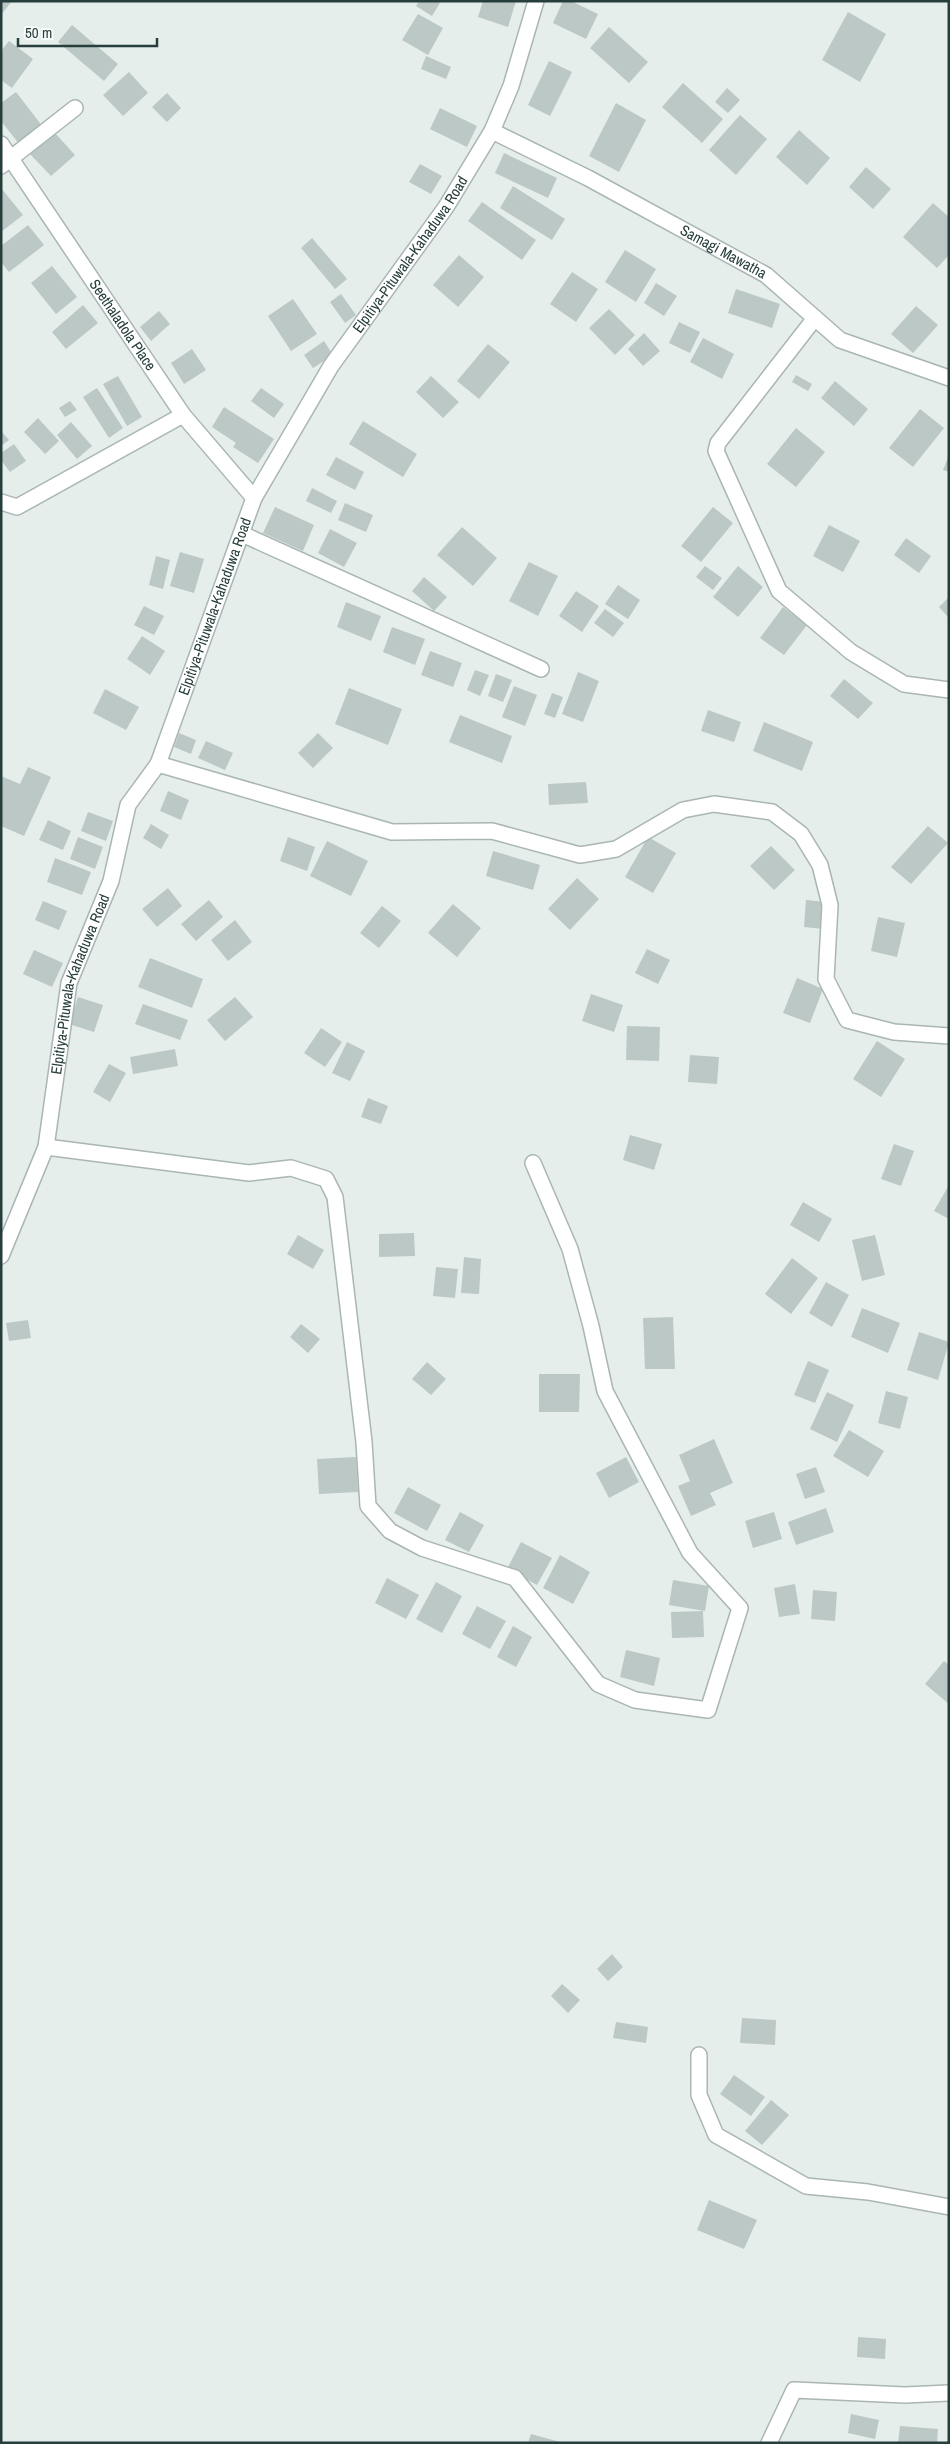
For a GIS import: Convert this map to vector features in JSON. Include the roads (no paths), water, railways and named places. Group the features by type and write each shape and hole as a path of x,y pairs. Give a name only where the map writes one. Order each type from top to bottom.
{"street":[{"name":"Elpitiya-Pituwala-Kahaduwa Road","path":"1,1256 46,1147 69,983 111,881 128,805 158,764 254,498 330,366 446,207 492,131 511,86 536,1"},
{"path":"6,162 75,108"},
{"name":"Samagi Mawatha","path":"492,131 588,178 766,275 840,340 949,378"},
{"name":"Seethaladola Place","path":"1,144 6,162 183,415 254,498"},
{"path":"815,318 718,443 716,451 779,591 851,652 904,684 949,690"},
{"path":"1,502 18,506 183,415"},
{"path":"242,534 541,668"},
{"path":"158,764 392,832 492,832 580,855 616,849 683,810 714,804 772,812 801,834 820,865 830,905 826,979 847,1020 894,1032 949,1036"},
{"path":"46,1147 249,1173 292,1168 326,1179 335,1197 364,1442 368,1506 390,1531 422,1548 515,1578 598,1684 635,1700 708,1710 740,1608 690,1553 605,1391 591,1326 570,1249 533,1163"},
{"path":"699,2055 699,2095 716,2135 806,2186 868,2192 949,2207"},
{"path":"769,2443 794,2390 904,2395 949,2393"}]}
